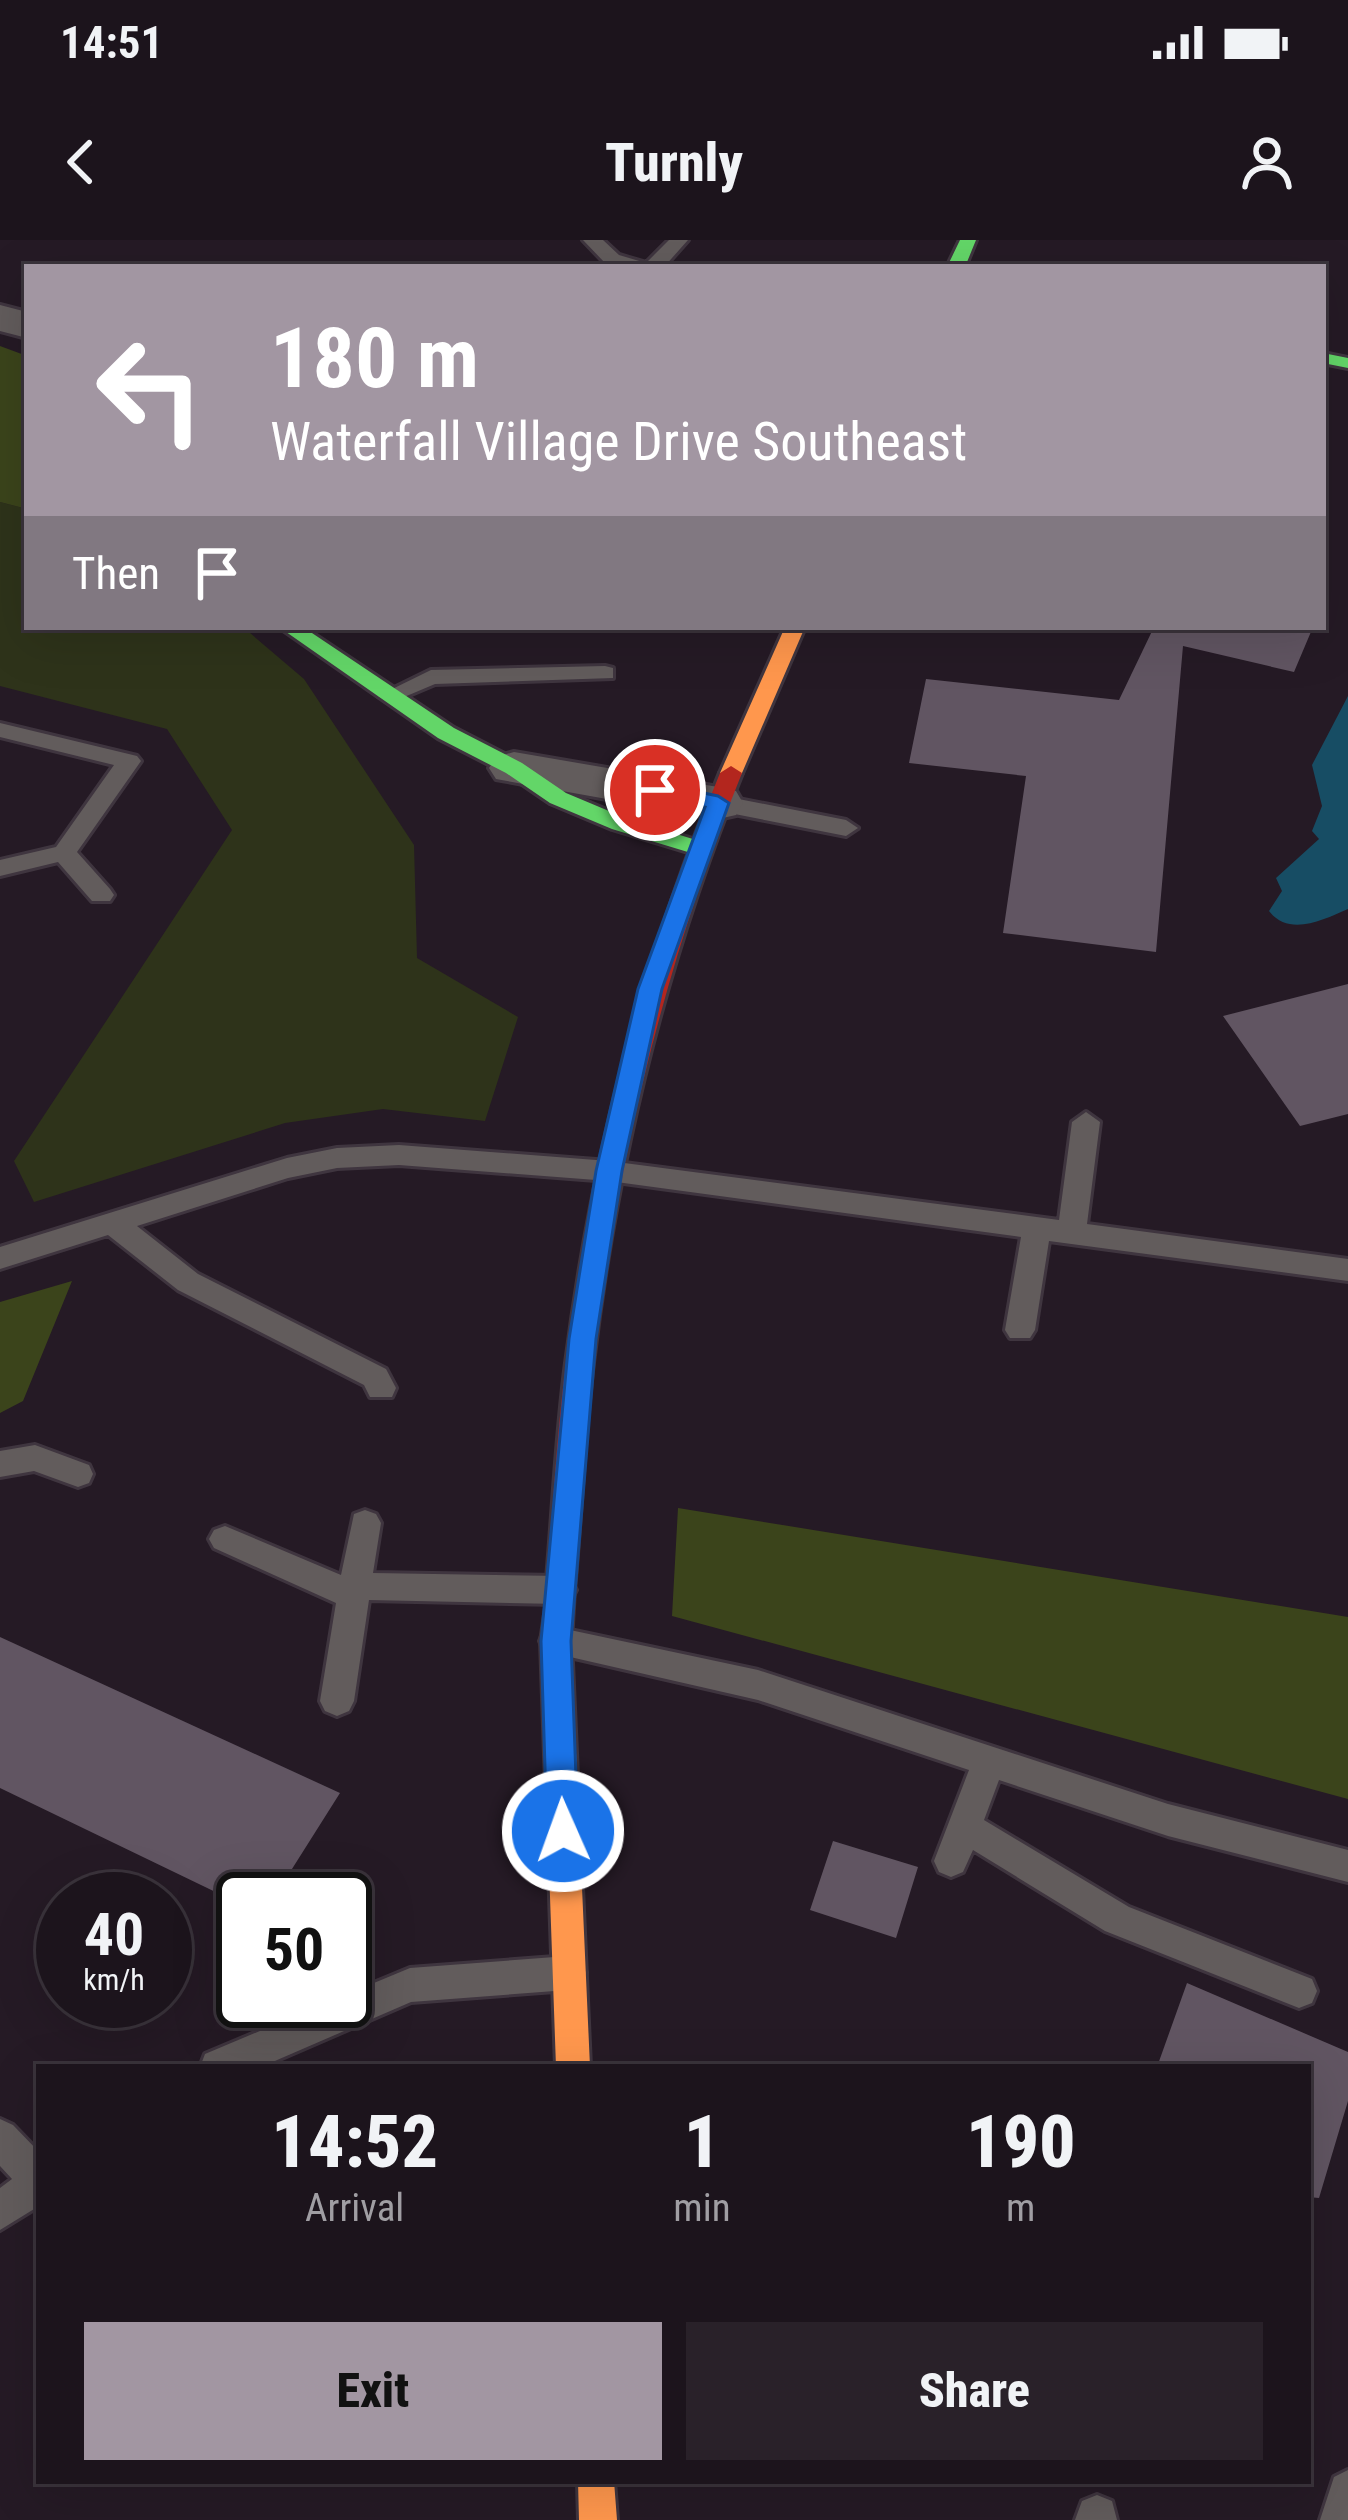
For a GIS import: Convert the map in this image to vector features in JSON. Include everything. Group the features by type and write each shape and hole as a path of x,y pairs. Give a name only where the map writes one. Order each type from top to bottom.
{"main road":[{"path":"293,630 446,733 514,768"},
{"path":"573,2064 556,1641 582,1339 609,1171 650,989 709,826 794,630"},
{"path":"596,2484 598,2520"}],"street":[{"path":"514,768 709,826"}],"lane":[{"path":"592,240 612,259 638,263 680,240"},
{"path":"390,696 431,677 605,673"},
{"path":"0,730 129,761 64,853 0,868"},
{"path":"709,826 846,828"},
{"path":"64,853 101,895"},
{"path":"1072,1233 1086,1122"},
{"path":"0,1258 287,1168 337,1158 399,1155 609,1171 1348,1270"},
{"path":"113,1222 188,1282 375,1377 381,1388"},
{"path":"1021,1330 1037,1229"},
{"path":"0,1464 34,1458 78,1474"},
{"path":"337,1701 365,1523"},
{"path":"226,1539 356,1591 560,1590"},
{"path":"556,1641 758,1685 1168,1820 1348,1866"},
{"path":"951,1861 989,1761"},
{"path":"964,1826 1117,1919 1298,1990"},
{"path":"225,2064 410,1985 568,1973"},
{"path":"0,2138 36,2178"},
{"path":"0,2211 36,2183"},
{"path":"1341,2520 1348,2491"}],"green space":[{"path":"0,346 24,355 24,508 0,502"},
{"path":"0,502 24,508 24,630 247,630 304,679 414,845 417,958 518,1017 485,1121 383,1109 285,1123 34,1202 14,1161 232,830 167,729 0,686"},
{"path":"72,1281 23,1401 0,1413 0,1302"},
{"path":"678,1508 1348,1617 1348,1799 672,1616"}],"water":[{"path":"1348,696 1348,909 1307,924 1286,923 1269,911 1282,891 1276,878 1319,839 1312,831 1322,806 1312,765"}],"building":[{"path":"1153,630 1312,630 1294,672 1183,646 1156,952 1003,933 1026,776 909,763 926,679 1119,700"},
{"path":"1348,984 1348,1114 1300,1126 1223,1016"},
{"path":"0,1637 340,1793 290,1872 216,1872 216,1892 192,1881 192,1872 174,1872 0,1788"},
{"path":"833,1841 918,1867 896,1938 810,1910"},
{"path":"1187,1983 1348,2052 1348,2101 1319,2198 1311,2197 1311,2064 1158,2064"}],"traffic: fast":[{"path":"957,264 968,240"},
{"path":"1326,359 1348,363"},
{"path":"293,630 446,733 514,768 558,798 620,824 701,849"}],"traffic: slow":[{"path":"731,773 794,630"},
{"path":"560,1590 556,1641 573,2064"},
{"path":"596,2484 598,2520"}],"traffic: jam":[{"path":"560,1590 579,1368 606,1191 657,979 731,773"}],"route":[{"path":"563,1831 556,1641 582,1339 609,1171 650,989 718,803 655,790"}]}
